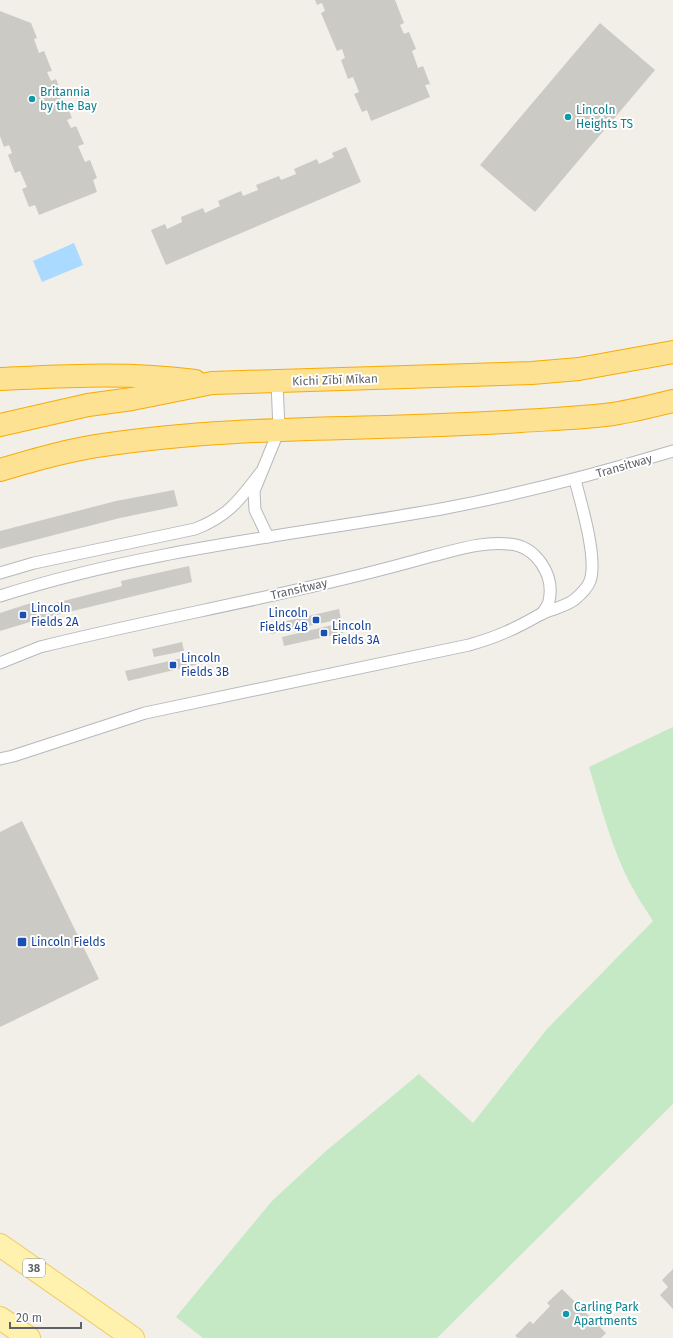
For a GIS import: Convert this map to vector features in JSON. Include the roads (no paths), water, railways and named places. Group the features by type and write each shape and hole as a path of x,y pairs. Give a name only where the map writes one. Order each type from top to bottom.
{"highway":[{"name":"Kichi Zībī Mīkan","path":"0,425 88,404 132,399 212,383 532,374 579,369 673,352"},
{"path":"0,379 112,374 161,376 212,383"},
{"path":"0,470 34,460 102,445 178,436 279,430 467,425 613,414 673,401"}],"main road":[{"name":"38","path":"0,1245 133,1338"},
{"path":"0,1318 29,1338"}],"lane":[{"path":"268,537 255,510 254,491 279,430 277,382"},
{"name":"Transitway","path":"0,596 41,583 148,558 441,509 574,480 673,451"},
{"path":"0,573 34,563 195,529 209,524 223,516 236,504 261,472"},
{"path":"0,759 145,713 469,645 514,630 542,614 573,600 584,591 589,582 592,572 587,529 574,480"},
{"name":"Transitway","path":"0,663 40,647 356,576 470,546 491,543 511,544 523,547 536,556 545,569 550,581 549,603 542,614"}],"water":[{"path":"74,243 83,265 42,282 33,261"}],"place":[{"name":"Britannia by the Bay","path":"32,99"},
{"name":"Lincoln Heights TS","path":"568,117"},
{"name":"Lincoln Fields 2A","path":"23,615"},
{"name":"Lincoln Fields 4B","path":"316,620"},
{"name":"Lincoln Fields 3A","path":"324,633"},
{"name":"Lincoln Fields 3B","path":"173,665"},
{"name":"Lincoln Fields","path":"22,942"},
{"name":"Carling Park Apartments","path":"566,1314"}]}
